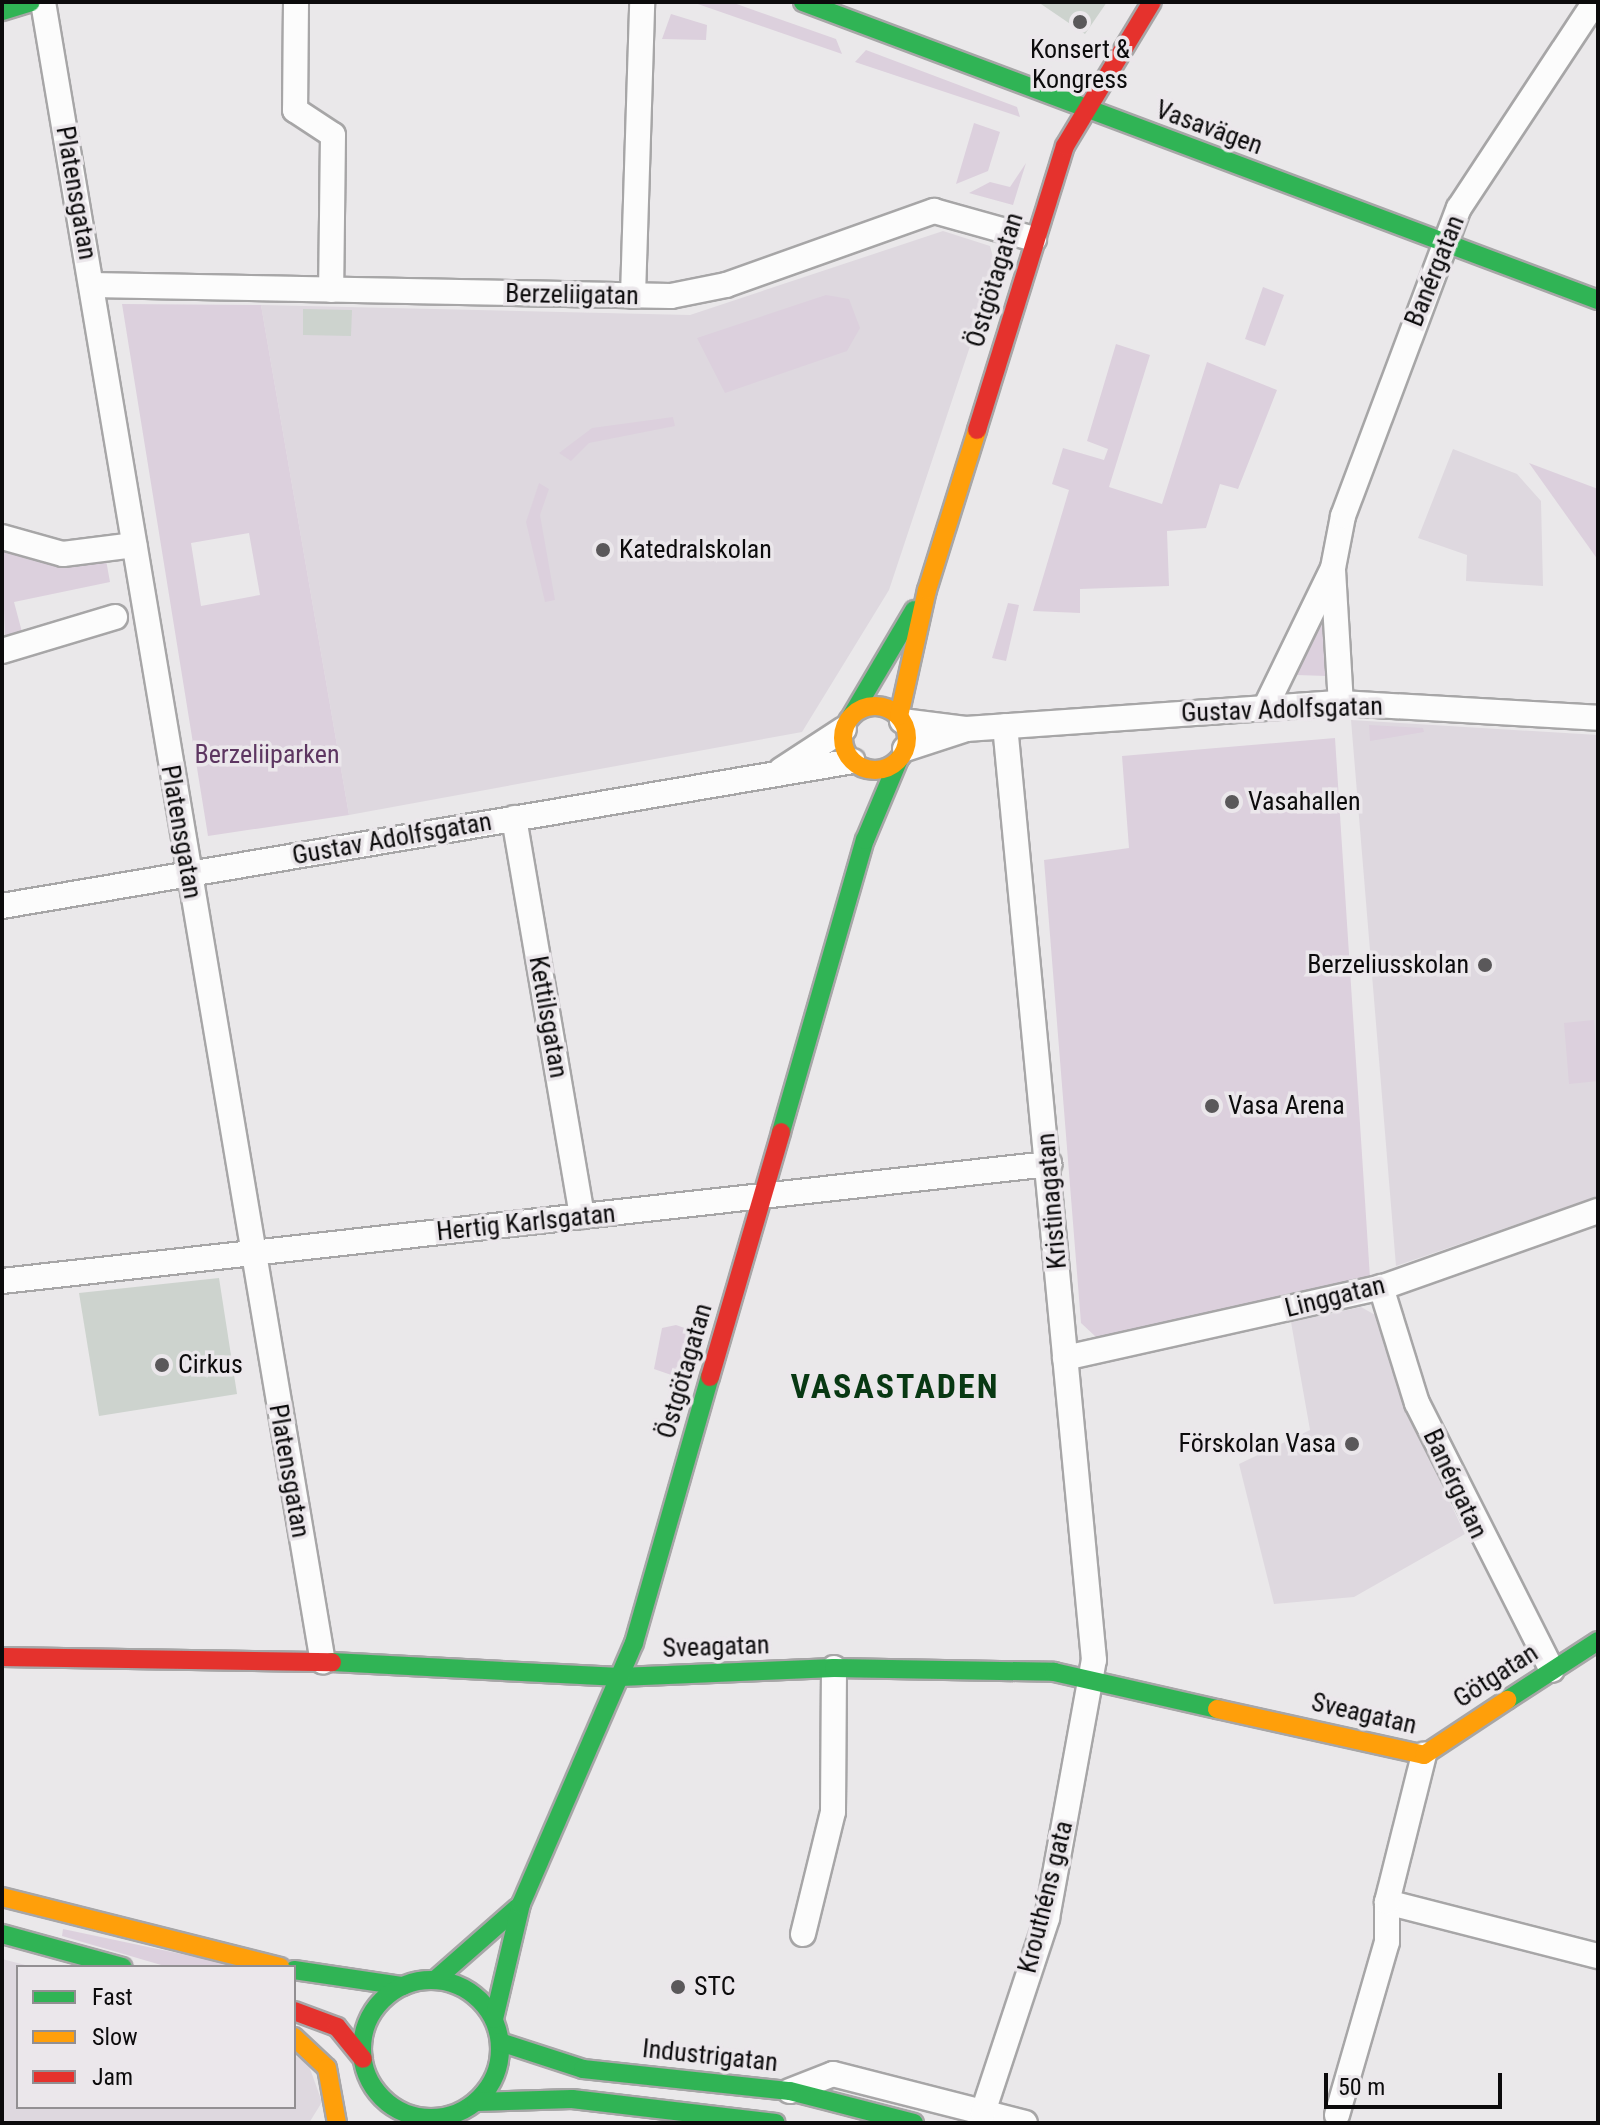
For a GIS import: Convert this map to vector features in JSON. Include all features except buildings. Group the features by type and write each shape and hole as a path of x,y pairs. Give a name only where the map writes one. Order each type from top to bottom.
{"main road":[{"path":"2,11 31,2"},
{"name":"Vasavägen","path":"803,2 1598,300"},
{"name":"Östgötagatan","path":"900,719 927,590 1034,239 1081,108 1152,2"},
{"name":"Östgötagatan","path":"848,722 927,590"},
{"path":"876,705 900,719 902,754 878,769 854,762 848,722 876,705"},
{"name":"Östgötagatan","path":"494,2019 521,1904 620,1677 865,840 902,754"},
{"name":"Östgötagatan","path":"854,762 865,840"},
{"name":"Götgatan","path":"1424,1755 1598,1641"},
{"name":"Sveagatan","path":"2,1657 470,1664 620,1677 834,1668 1093,1676 1424,1755"},
{"path":"2,1897 272,1965"},
{"name":"Östgötagatan","path":"435,1980 521,1904"},
{"path":"2,1934 116,1965"},
{"path":"296,1970 403,1986 435,1980 464,1988 494,2019 500,2042 493,2081 476,2102"},
{"path":"363,2059 367,2024 403,1986"},
{"path":"296,2012 337,2027 363,2059 372,2086 367,2118"},
{"path":"296,2039 327,2068 337,2123"},
{"name":"Industrigatan","path":"500,2042 583,2069 790,2091 914,2123"},
{"path":"372,2086 409,2115 436,2120 476,2102 572,2099 696,2117 776,2123"},
{"path":"496,2123 572,2099"}],"street":[{"name":"Platensgatan","path":"43,2 187,874 323,1662"},
{"path":"296,2 295,110 333,135 331,290"},
{"path":"633,296 642,2"},
{"name":"Banérgatan","path":"1341,703 1333,568 1343,516 1459,208 1595,2"},
{"name":"Berzeliigatan","path":"92,285 633,296 699,293 934,211 1034,239"},
{"path":"2,537 63,554 134,545"},
{"name":"Banérgatan","path":"1265,708 1333,568"},
{"path":"2,651 115,617"},
{"name":"Gustav Adolfsgatan","path":"900,719 966,729 1341,703 1598,718"},
{"name":"Gustav Adolfsgatan","path":"781,770 848,722"},
{"name":"Kristinagatan","path":"1005,726 1049,1164 1093,1676"},
{"name":"Gustav Adolfsgatan","path":"902,754 966,729"},
{"name":"Gustav Adolfsgatan","path":"2,906 781,770 820,771 854,762"},
{"name":"Kettilsgatan","path":"514,818 582,1216"},
{"name":"Hertig Karlsgatan","path":"2,1281 1049,1164"},
{"name":"Linggatan","path":"1065,1358 1381,1287 1598,1211"},
{"name":"Banérgatan","path":"1381,1287 1417,1403 1552,1670"},
{"path":"803,1934 833,1812 834,1668"},
{"name":"Krouthéns gata","path":"983,2112 1047,1918 1093,1676"},
{"path":"1337,2115 1387,1942 1387,1902 1424,1755"},
{"path":"1387,1902 1598,1956"},
{"path":"790,2091 833,2074 1025,2123"}],"shaded area":[{"name":"Katedralskolan","path":"943,231 990,246 996,268 889,590 802,732 349,815 261,305 690,315"},
{"path":"1453,449 1517,474 1541,501 1543,586 1466,581 1467,555 1418,538"},
{"name":"Berzeliusskolan","path":"1351,720 1598,735 1598,1196 1396,1266"},
{"name":"Förskolan Vasa","path":"1361,1307 1377,1316 1404,1405 1465,1534 1354,1597 1274,1604 1239,1464 1310,1430 1291,1322"},
{"path":"2,1959 25,1965 16,1965 16,2109 296,2109 296,2056 308,2063 322,2102 309,2123 2,2123"}],"green space":[{"path":"692,2 731,2 836,39 842,54"},
{"path":"671,14 707,25 706,40 662,39"},
{"path":"866,50 1017,107 1020,117 855,62"},
{"path":"974,123 1000,132 988,171 956,184"},
{"path":"1026,163 1013,205 969,193 990,182 1010,187"},
{"path":"1263,287 1284,295 1265,346 1245,339"},
{"path":"826,295 849,299 860,328 847,351 725,393 697,338"},
{"name":"Berzeliiparken","path":"122,304 261,305 349,815 208,836","holes":["249,533 260,595 201,606 191,543"]},
{"path":"1116,344 1150,355 1109,487 1162,504 1207,362 1277,390 1238,489 1220,484 1206,528 1167,531 1169,586 1080,589 1080,613 1033,611 1069,490 1052,484 1063,448 1104,460 1108,449 1087,441"},
{"path":"673,417 675,426 589,443 571,461 559,453 592,428"},
{"path":"1529,463 1598,489 1598,560"},
{"path":"539,483 549,489 540,515 555,600 545,602 526,522"},
{"path":"2,548 54,566 106,560 110,582 14,602 22,632 5,640"},
{"path":"1326,590 1332,598 1326,676 1297,675"},
{"path":"1008,603 1019,605 1006,661 992,658"},
{"path":"1369,725 1423,728 1424,732 1370,741"},
{"name":"Vasa Arena","path":"1335,738 1370,1278 1096,1337 1081,1323 1044,860 1129,848 1122,756"},
{"path":"1594,1020 1598,1081 1569,1084 1564,1023"},
{"path":"676,1325 693,1331 680,1378 654,1369 662,1328"},
{"path":"63,1929 234,1965 161,1965 62,1936"}],"traffic: fast":[{"path":"2,11 31,2"},
{"path":"803,2 1598,300"},
{"path":"852,715 914,610"},
{"path":"781,1132 865,840 899,759"},
{"path":"494,2019 521,1904 634,1643 710,1377"},
{"path":"1507,1700 1598,1641"},
{"path":"332,1662 620,1677 834,1668 1054,1672 1217,1709"},
{"path":"435,1980 517,1908"},
{"path":"2,1934 116,1965"},
{"path":"296,1970 403,1986"},
{"path":"431,1980 457,1985 480,2000 495,2023 500,2049 495,2075 480,2098 457,2113 431,2118 405,2113 382,2098 367,2075 362,2049 367,2023 382,2000 405,1985 431,1980"},
{"path":"500,2042 583,2069 790,2091 914,2123"},
{"path":"476,2102 572,2099 776,2123"}],"traffic: slow":[{"path":"899,716 927,590 977,430"},
{"path":"875,706 898,715 907,738 898,761 875,770 852,761 843,738 852,715 875,706"},
{"path":"1217,1709 1424,1755 1507,1700"},
{"path":"2,1897 272,1965"},
{"path":"296,2039 327,2068 337,2123"}],"traffic: jam":[{"path":"977,430 1065,146 1152,2"},
{"path":"710,1377 781,1132"},
{"path":"2,1657 332,1662"},
{"path":"296,2012 337,2027 363,2059"}],"place":[{"name":"Konsert & Kongress","path":"1080,22"},
{"name":"Katedralskolan","path":"603,550"},
{"name":"Vasahallen","path":"1232,802"},
{"name":"Berzeliusskolan","path":"1485,965"},
{"name":"Vasa Arena","path":"1212,1106"},
{"name":"Cirkus","path":"162,1365"},
{"name":"Förskolan Vasa","path":"1352,1444"},
{"name":"STC","path":"678,1987"}],"district":[{"name":"VASASTADEN","path":"895,1387"}]}
